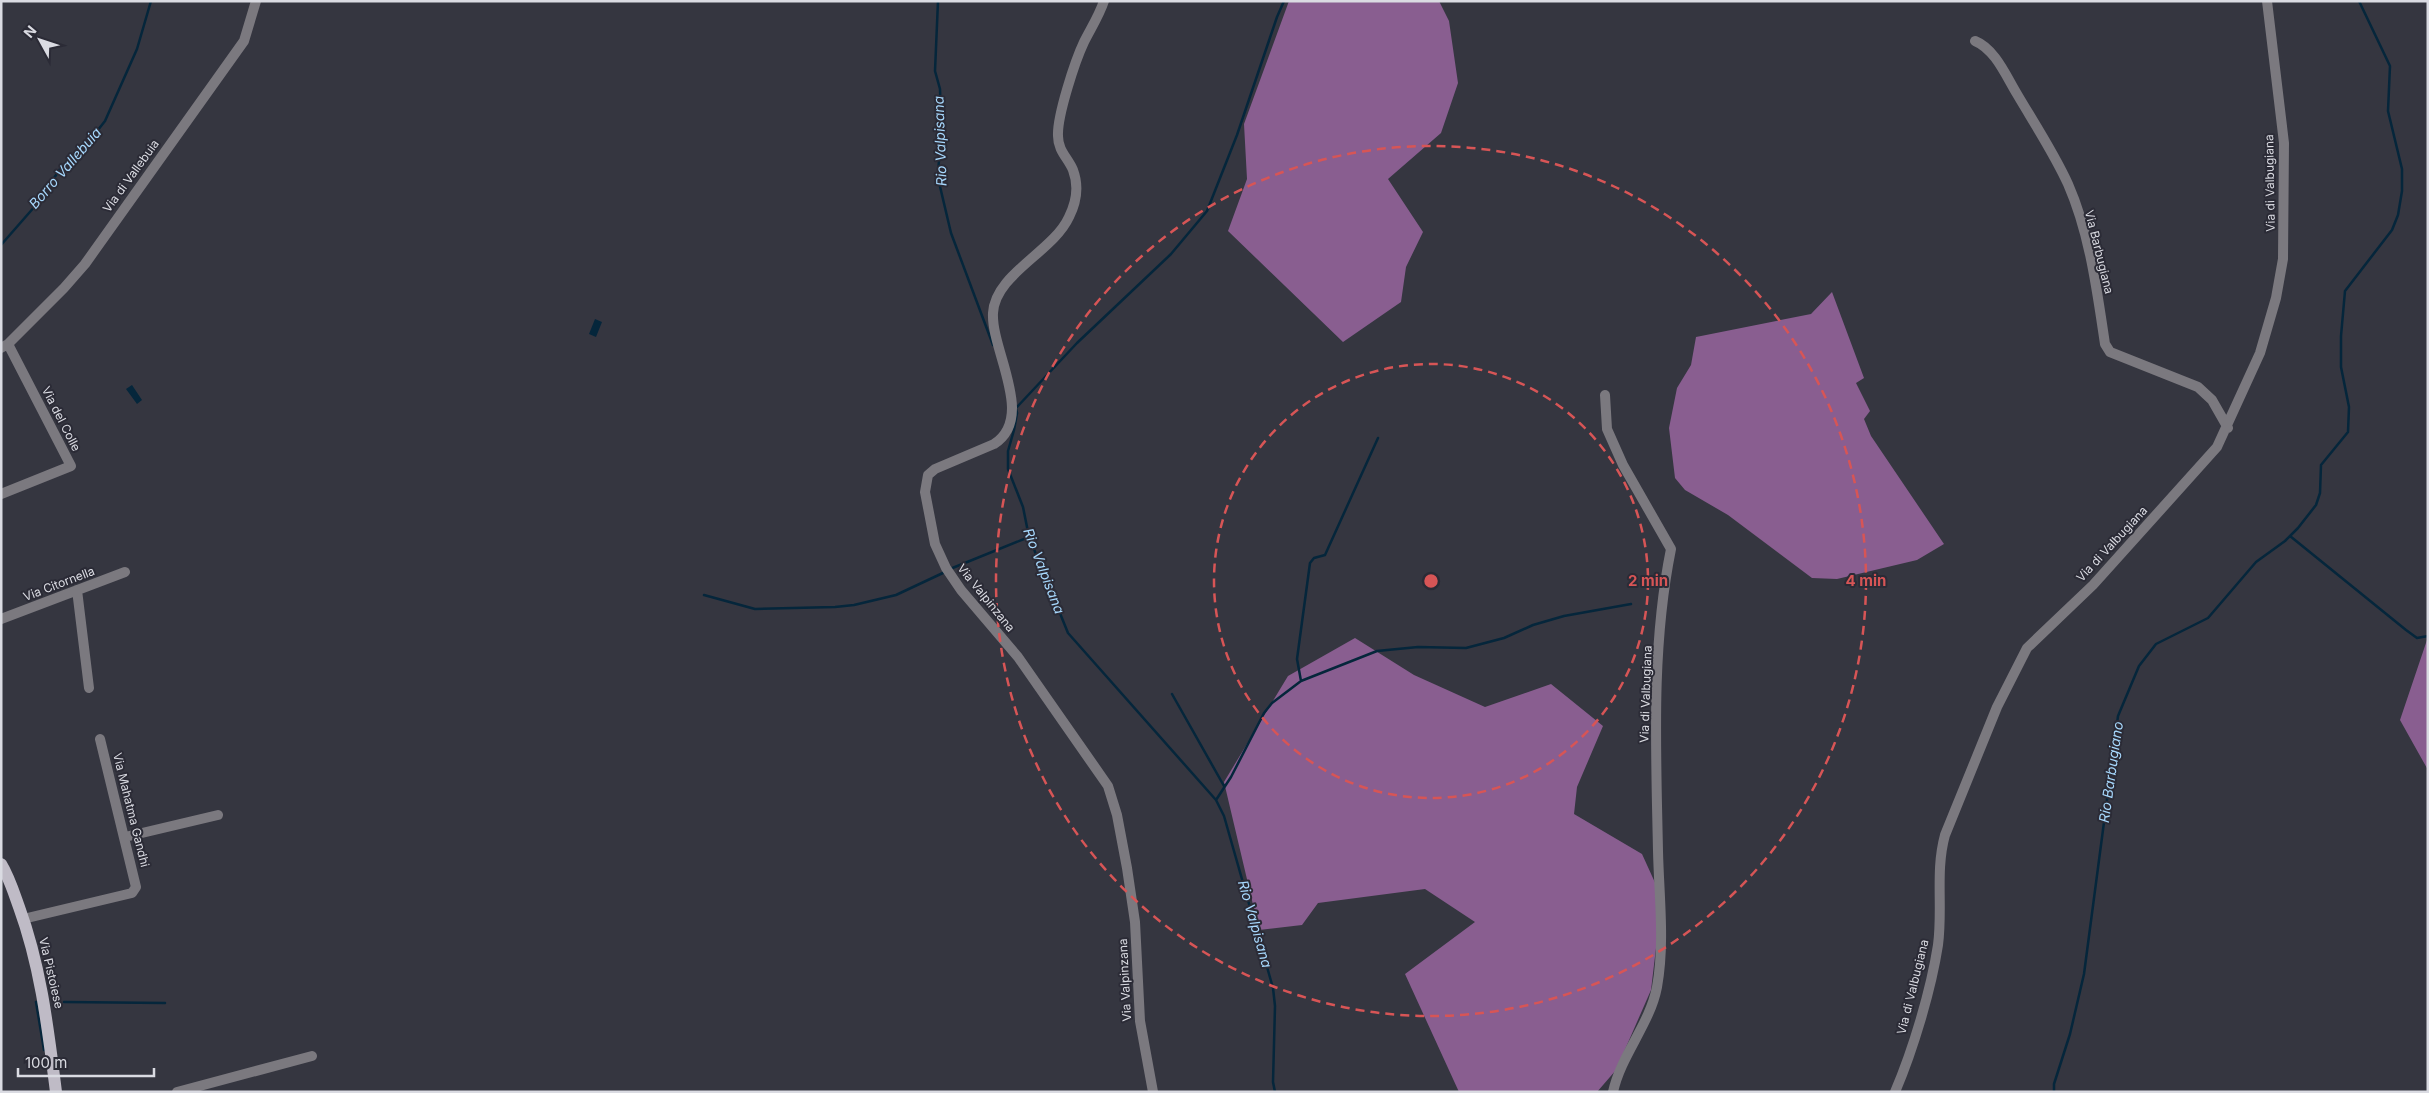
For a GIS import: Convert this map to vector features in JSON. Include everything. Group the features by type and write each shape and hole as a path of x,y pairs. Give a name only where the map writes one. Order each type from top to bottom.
{"main road":[{"name":"Via Pistoiese","path":"1,864 23,919 34,954 46,1010 56,1092"}],"street":[{"name":"Via di Vallebuia","path":"5,346 64,288 84,264 244,41 256,1"},
{"name":"Via Valpinzana","path":"1104,1 1098,18 1084,42 1078,57 1065,100 1058,134 1059,145 1073,169 1076,179 1077,189 1074,204 1069,218 1058,233 999,292 993,312 994,332 1009,384 1011,404 1007,431 1002,439 994,444 934,469 928,475 925,492 935,544 946,568 961,590 1018,657 1108,786 1117,815 1128,868 1135,922 1140,1021 1153,1092"},
{"name":"Via di Valbugiana","path":"1895,1092 1908,1060 1938,945 1941,909 1939,855 1945,835 1998,707 2023,656 2038,636 2092,585 2217,447 2228,428 2260,353 2276,298 2283,259 2284,143 2267,1"},
{"name":"Via Barbugiana","path":"1975,41 1985,46 2005,73 2054,156 2068,186 2093,268 2105,344 2110,352 2198,387 2212,400 2228,428"},
{"name":"Via del Colle","path":"1,494 71,466 5,346"},
{"name":"Via di Valbugiana","path":"1605,395 1607,429 1623,465 1671,549 1664,583 1655,712 1660,947 1657,989 1641,1028 1616,1076 1613,1092"},
{"name":"Via Citornella","path":"1,619 125,572"},
{"path":"77,590 89,688"},
{"name":"Via Mahatma Gandhi","path":"23,919 132,893 136,887 136,880 100,739"},
{"path":"124,837 218,815"},
{"path":"177,1092 312,1056"}],"shaded area":[{"path":"1289,1 1439,1 1449,21 1458,83 1441,133 1388,179 1423,232 1406,267 1401,302 1343,342 1228,231 1247,179 1244,124"},
{"path":"1832,292 1864,378 1856,383 1870,411 1864,419 1871,436 1944,544 1917,560 1837,579 1812,578 1728,515 1685,490 1675,478 1669,428 1677,388 1691,365 1696,337 1811,314"},
{"path":"2428,637 2428,770 2400,720"},
{"path":"1355,638 1414,675 1485,707 1551,684 1603,726 1577,787 1574,814 1642,854 1662,898 1651,990 1616,1070 1597,1092 1459,1092 1405,974 1475,922 1425,889 1318,903 1302,925 1259,930 1224,782 1288,676"}],"water":[{"path":"595,319 602,322 596,337 589,334"},
{"path":"132,385 142,400 137,404 126,389"}],"waterway":[{"name":"Borro Vallebuia","path":"1,245 36,205 60,169 83,149 105,121 137,49 151,1"},
{"name":"Rio Valpisana","path":"938,1 935,71 940,89 941,120 938,178 951,233 993,345"},
{"path":"1017,407 1077,343 1171,254 1207,211 1237,135 1284,1"},
{"name":"Rio Barbugiano","path":"2054,1092 2054,1084 2070,1034 2084,974 2118,716 2139,666 2156,644 2208,618 2256,562 2285,541 2298,528 2316,505 2320,493 2321,465 2348,432 2349,407 2341,367 2341,336 2345,291 2392,230 2398,215 2402,191 2402,169 2388,111 2390,66 2359,1"},
{"name":"Rio Valpisana","path":"1015,404 1017,413 1008,451 1008,469 1023,507 1029,537 1068,633 1216,800 1224,816 1273,988 1275,1006 1273,1082 1275,1092"},
{"path":"1301,681 1297,659 1310,563 1314,558 1325,555 1378,438"},
{"path":"2290,536 2417,638 2428,636"},
{"path":"950,569 1029,537"},
{"path":"704,595 755,609 835,607 854,605 896,595 945,572"},
{"path":"1216,800 1231,777 1264,713 1272,703 1301,681 1377,651 1418,647 1466,648 1504,638 1533,625 1564,616 1631,604"},
{"path":"1172,694 1224,786"},
{"path":"36,1002 44,1050"},
{"path":"64,1002 165,1003"}]}
